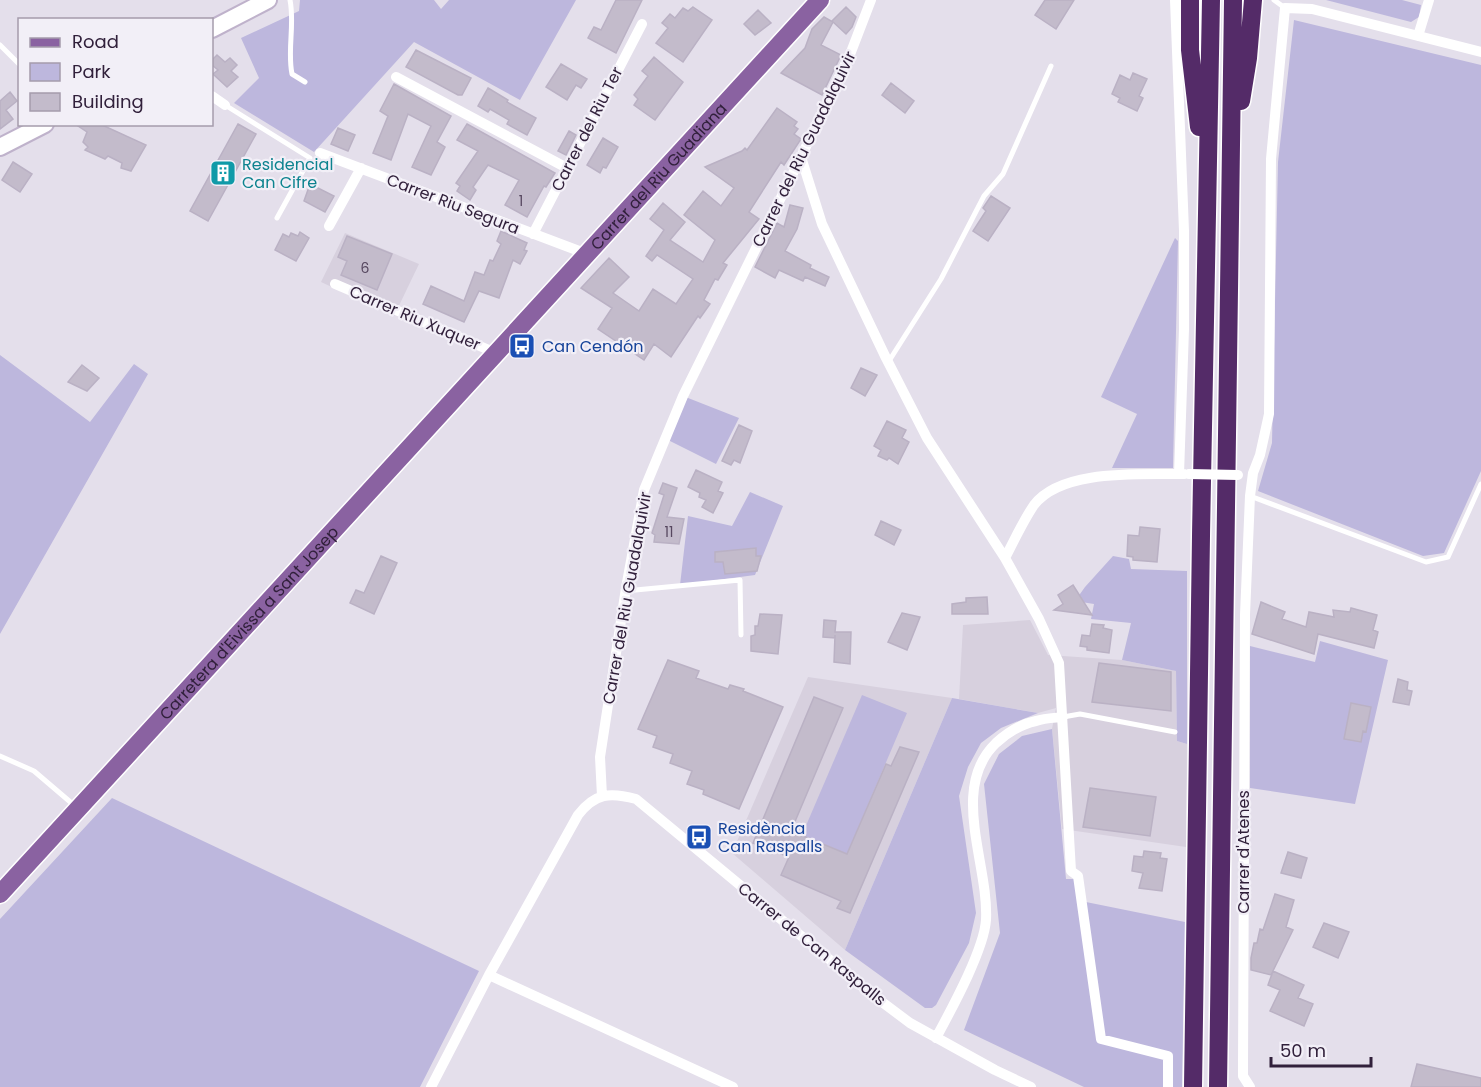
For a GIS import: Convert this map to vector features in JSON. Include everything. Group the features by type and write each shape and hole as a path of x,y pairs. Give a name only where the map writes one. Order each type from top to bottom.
{"highway":[{"path":"1190,0 1190,50 1207,189"},
{"path":"1193,1087 1211,0"},
{"path":"1218,1087 1233,0"},
{"path":"1231,159 1248,58 1253,0"}],"main road":[{"name":"Carrer del Riu Guadiana","path":"496,353 818,1"},
{"name":"Carretera d'Eivissa a Sant Josep","path":"0,894 496,353"}],"street":[{"path":"213,28 268,0"},
{"name":"Carrer del Riu Guadalquivir","path":"602,796 600,757 625,591 644,490 683,396 801,157 850,52 871,0"},
{"path":"1175,0 1184,231 1184,474"},
{"path":"1418,36 1429,0"},
{"path":"1285,8 1312,9 1481,52"},
{"name":"Carrer d'Atenes","path":"1250,1087 1243,1076 1245,615 1250,496 1253,473 1269,414 1271,159 1285,8"},
{"name":"Carrer del Riu Ter","path":"533,234 642,24"},
{"path":"396,77 567,168"},
{"path":"213,97 225,105"},
{"path":"0,147 41,126"},
{"name":"Carrer Riu Segura","path":"320,153 586,254"},
{"path":"801,157 822,224 888,362 926,436 1005,558 1039,619 1059,663 1071,871 1078,876 1101,1039 1168,1056 1168,1087"},
{"path":"329,226 361,168"},
{"name":"Carrer Riu Xuquer","path":"335,284 496,353"},
{"path":"1005,558 1034,505 1047,492 1064,485 1111,474 1253,473"},
{"path":"936,1038 981,944 986,922 986,896 973,807 973,786 980,765 991,748 1016,728 1036,721 1063,717"},
{"name":"Carrer de Can Raspalls","path":"602,796 617,794 636,799 841,971 910,1023 995,1070 1031,1087"},
{"path":"431,1087 489,975 578,815 587,804 602,796"},
{"path":"489,975 730,1086"}],"lane":[{"path":"290,0 293,15 290,63 292,74 305,82"},
{"path":"1274,0 1285,8"},
{"path":"0,45 18,63"},
{"path":"888,362 941,279 984,196 1003,174 1051,66"},
{"path":"225,105 310,158 277,218"},
{"path":"1250,496 1426,562 1448,557 1481,484"},
{"path":"625,591 740,580 741,635"},
{"path":"1063,717 1080,714 1175,732"},
{"path":"0,756 34,771 78,809"}],"shaded area":[{"path":"345,233 419,264 394,316 321,282"},
{"path":"1030,620 1048,655 1122,660 1176,671 1177,741 1187,744 1186,847 1062,829 1052,729 1056,708 1038,713 959,699 963,625"},
{"path":"808,677 952,698 845,950 732,853"}],"green space":[{"path":"300,0 434,0 441,9 449,0 576,0 520,100 414,42 314,152 234,103 259,78 241,38 299,11"},
{"path":"1326,0 1402,0 1421,5 1419,17 1411,22"},
{"path":"1294,20 1481,65 1481,471 1444,553 1423,556 1258,491 1272,443 1278,162"},
{"path":"1175,238 1178,241 1173,468 1112,468 1137,414 1101,397"},
{"path":"0,355 90,422 134,364 148,374 0,634"},
{"path":"683,396 739,418 716,464 666,439"},
{"path":"750,492 783,506 755,575 680,585 688,516 732,526"},
{"path":"1113,556 1129,559 1131,569 1187,571 1187,744 1177,741 1176,671 1122,660 1131,623 1091,619 1094,604 1075,601"},
{"path":"1320,641 1388,660 1355,804 1250,788 1250,646 1315,662"},
{"path":"862,695 907,713 847,854 802,835"},
{"path":"952,698 1038,713 1001,728 981,743 968,767 959,796 976,913 969,943 936,1005 932,1008 925,1008 845,950"},
{"path":"1052,729 1066,879 1081,879 1081,901 1185,922 1182,1087 1084,1087 964,1030 1000,933 984,784 999,754 1022,736"},
{"path":"112,798 479,971 420,1087 0,1087 0,919"}],"building":[{"path":"616,0 642,0 616,53 588,38 594,27 601,30"},
{"path":"1045,0 1074,0 1056,29 1035,15"},
{"path":"693,7 712,20 683,62 656,43 668,28 662,23 670,14 675,18 683,8 688,11"},
{"path":"846,7 856,17 846,34 832,21"},
{"path":"758,10 771,23 755,35 744,24"},
{"path":"824,17 833,22 821,45 841,55 822,95 781,73 805,48 812,29"},
{"path":"416,50 471,78 462,95 406,67"},
{"path":"217,55 225,62 230,58 237,65 231,71 238,77 227,87 213,74 218,70 213,66 213,59"},
{"path":"654,57 683,82 655,120 634,105 638,99 634,95 648,76 642,71"},
{"path":"561,64 587,79 581,88 576,85 567,100 546,87"},
{"path":"1133,73 1147,79 1139,96 1143,98 1137,111 1118,102 1120,98 1112,94 1120,75 1130,80"},
{"path":"891,83 914,101 905,113 882,95"},
{"path":"394,84 451,116 437,142 445,147 431,175 412,167 431,126 408,114 391,160 373,153 388,116 380,111"},
{"path":"488,88 508,100 507,102 536,118 527,135 507,124 509,120 490,109 488,112 478,106"},
{"path":"10,92 17,101 6,110 13,119 0,129 0,101"},
{"path":"777,108 797,122 794,126 798,129 794,134 801,139 784,165 781,162 749,212 759,219 723,263 727,265 718,280 715,279 704,300 710,304 700,318 698,316 671,357 654,344 644,360 598,329 612,308 581,288 609,258 629,277 613,293 639,311 653,289 676,304 693,279 657,255 652,261 646,256 664,230 650,219 663,203 685,222 670,240 703,262 715,240 684,215 703,191 721,206 734,188 705,167 745,148 747,150"},
{"name":"Residencial Can Cifre","path":"238,124 256,134 208,221 190,211"},
{"path":"467,124 555,173 546,187 544,186 527,217 505,205 519,180 488,165 473,187 476,190 470,200 457,191 460,186 456,183 478,151 457,140"},
{"path":"78,126 104,126 146,145 131,171 121,168 122,163 108,156 105,159 85,150 88,147 83,142 87,132"},
{"path":"338,128 355,135 348,151 331,144"},
{"path":"569,131 576,135 566,155 558,151"},
{"path":"603,138 618,147 606,168 603,167 600,173 587,165"},
{"path":"13,162 32,174 20,192 2,180"},
{"path":"310,184 334,196 325,212 304,201"},
{"path":"991,196 1010,208 988,241 973,231 986,211 983,208"},
{"path":"790,205 803,208 797,229 785,251 811,265 810,268 829,277 825,286 805,277 803,281 779,270 775,278 755,267 777,223 784,227"},
{"path":"501,231 527,243 524,250 527,251 520,264 513,260 499,298 479,291 464,322 423,304 431,286 464,301 475,272 484,275 490,260 493,261 501,244 497,241"},
{"path":"300,232 309,238 296,261 275,250 283,234 289,237 291,233 298,236"},
{"path":"347,236 392,254 377,290 341,275 347,261 338,257"},
{"path":"82,365 99,378 87,391 68,382"},
{"path":"861,368 877,375 865,396 851,388"},
{"path":"887,421 906,430 902,438 909,442 898,464 889,458 887,460 878,456 881,450 874,446"},
{"path":"739,425 752,431 740,463 734,460 731,465 722,461"},
{"path":"696,470 722,482 718,491 723,493 713,513 702,507 706,500 699,497 700,493 688,487"},
{"path":"663,483 677,488 667,517 684,519 679,544 654,542 655,535 652,533 664,495 659,493"},
{"path":"881,521 901,530 894,545 875,535"},
{"path":"1140,527 1160,529 1157,562 1133,560 1133,557 1127,556 1128,535 1139,536"},
{"path":"756,548 756,556 761,556 757,571 725,574 723,562 715,562 715,552"},
{"path":"381,556 397,563 374,614 350,603 356,590 364,593"},
{"path":"1073,585 1092,615 1054,610 1063,604 1058,595"},
{"path":"987,597 988,614 952,614 952,604 966,602 966,598"},
{"path":"1261,602 1285,612 1282,619 1306,627 1309,612 1334,617 1333,610 1350,612 1351,608 1377,615 1373,630 1378,632 1374,648 1318,634 1314,654 1252,634"},
{"path":"902,613 920,617 907,650 888,642"},
{"path":"760,614 782,615 778,654 751,651 751,636 755,635 755,626 758,626"},
{"path":"824,620 836,621 835,632 851,632 850,664 834,662 835,638 823,637"},
{"path":"1092,624 1104,625 1103,628 1112,630 1109,653 1087,650 1087,647 1080,646 1082,635 1090,636"},
{"path":"668,660 699,671 696,678 728,689 730,685 744,689 743,691 783,707 739,809 703,794 704,790 687,784 692,771 670,763 673,754 653,747 657,736 638,729"},
{"path":"1099,663 1171,672 1171,711 1092,702"},
{"path":"1398,679 1408,682 1407,690 1412,691 1409,705 1393,702"},
{"path":"814,697 843,708 791,831 847,854 886,764 891,766 900,747 919,752 850,913 837,908 841,901 781,875 789,857 753,843"},
{"path":"1351,703 1371,707 1366,732 1363,731 1361,742 1344,739"},
{"path":"1090,788 1156,797 1150,836 1083,827"},
{"path":"1144,851 1161,853 1160,858 1167,859 1162,891 1139,888 1143,873 1132,871 1134,856 1143,857"},
{"path":"1288,852 1307,858 1301,878 1281,873"},
{"path":"1275,894 1294,900 1286,927 1293,930 1271,975 1251,970 1251,958 1254,943 1257,943 1260,929 1263,930"},
{"path":"1324,923 1349,932 1338,958 1313,947"},
{"path":"1273,971 1304,985 1298,998 1313,1004 1304,1026 1270,1011 1280,990 1268,985"},
{"path":"1417,1064 1481,1078 1481,1087 1411,1087"}],"place":[{"name":"Residencial Can Cifre","path":"223,173"},
{"name":"Can Cendón","path":"522,346"},
{"name":"Residència Can Raspalls","path":"699,837"}]}
